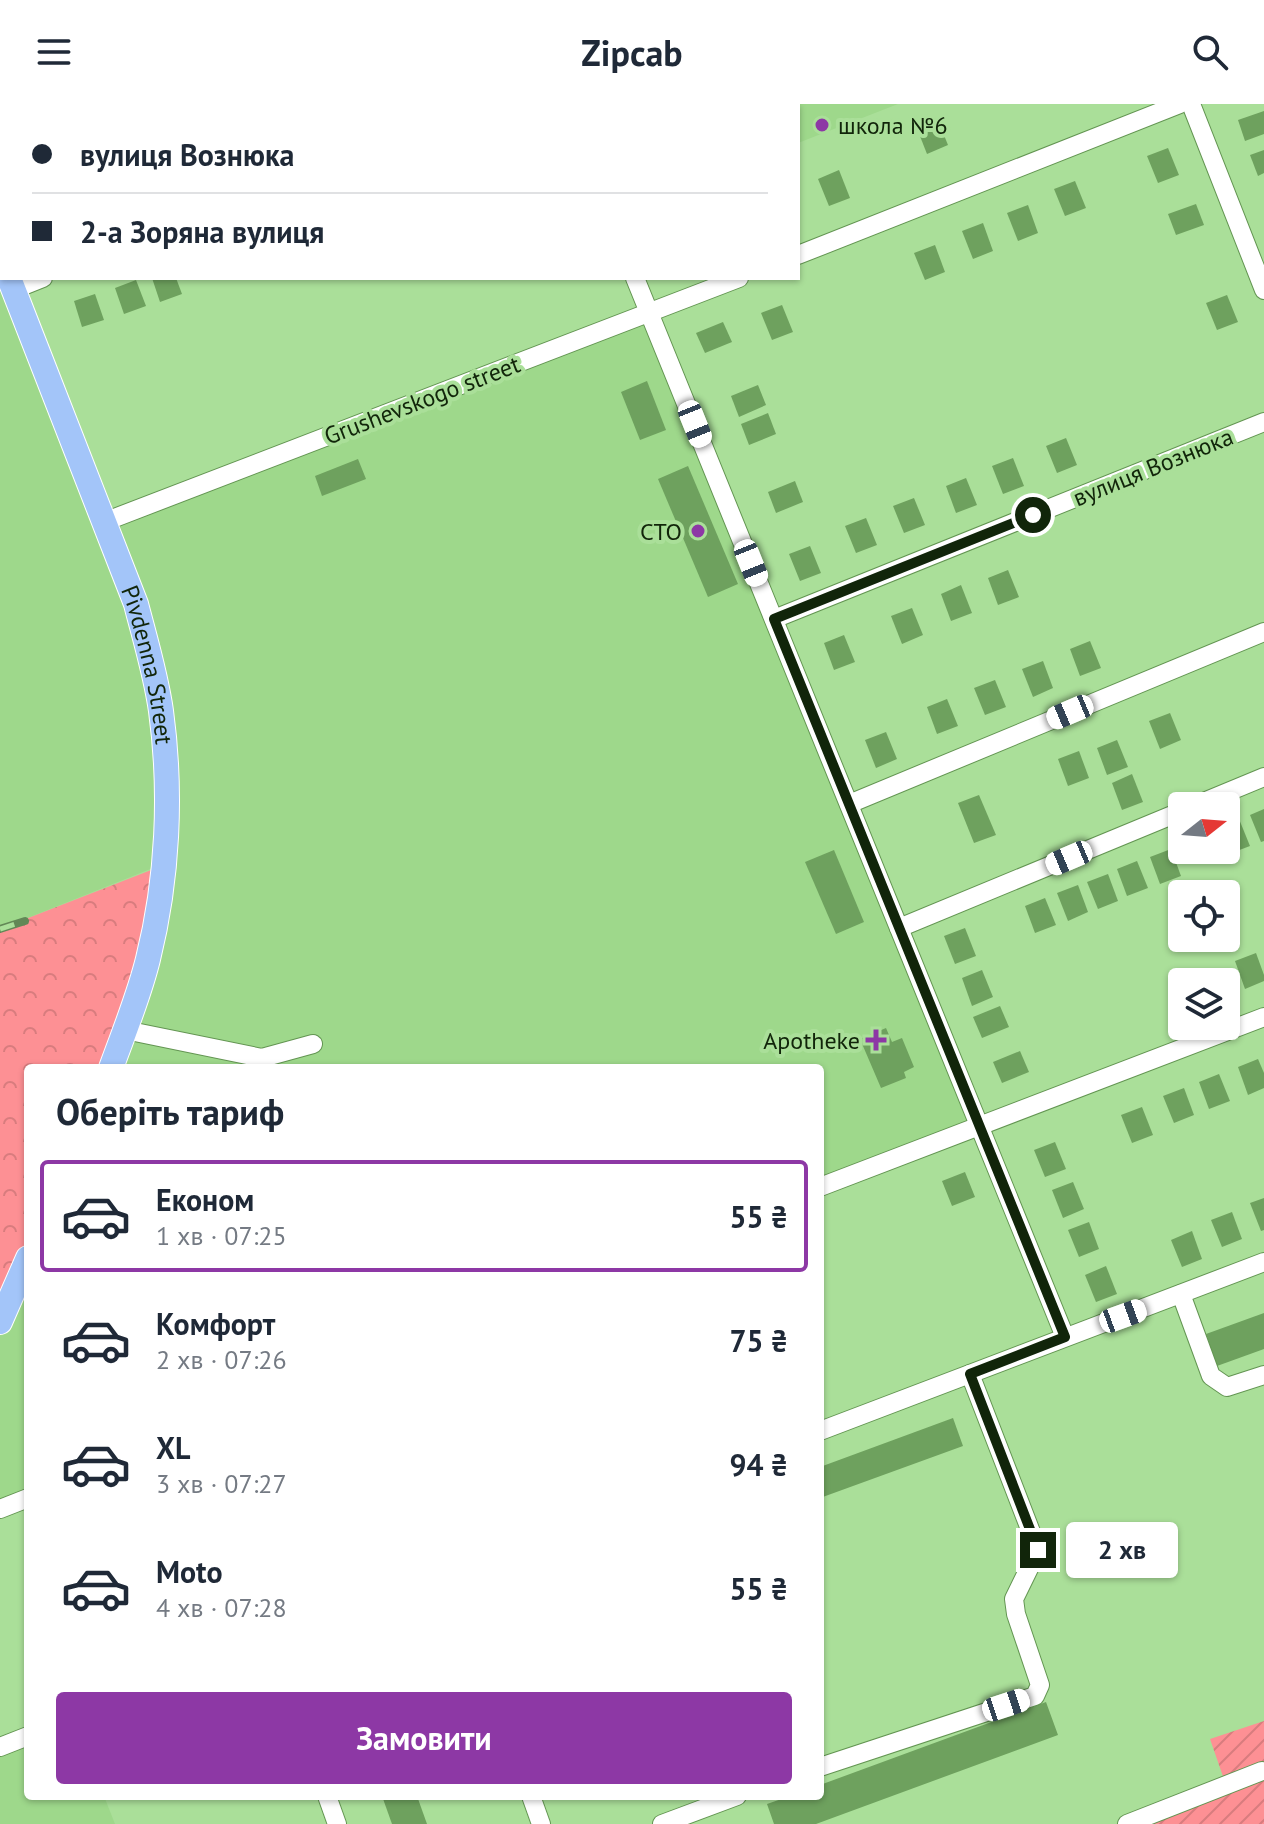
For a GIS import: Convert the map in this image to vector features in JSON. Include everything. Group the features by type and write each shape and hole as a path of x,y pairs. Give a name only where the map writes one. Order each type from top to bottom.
{"main road":[{"name":"Pivdenna Street","path":"11,284 136,604 160,709 166,820 161,890 149,958 112,1064"},
{"path":"0,1322 24,1267"}],"street":[{"path":"800,254 1180,104"},
{"path":"1191,104 1264,290"},
{"path":"11,284 32,280"},
{"path":"636,280 1065,1337"},
{"name":"Grushevskogo street","path":"104,522 734,280"},
{"name":"вулиця Вознюка","path":"774,619 1264,422"},
{"path":"849,804 1264,632"},
{"path":"1228,792 1264,777"},
{"path":"899,928 1168,817"},
{"path":"824,1185 1264,1017"},
{"path":"125,1030 262,1058 313,1044"},
{"path":"824,1429 1264,1262"},
{"path":"1181,1294 1211,1376 1227,1387 1264,1375"},
{"path":"824,1766 1035,1696 1040,1685 1016,1614 1014,1599 1038,1550 970,1374"},
{"path":"0,1509 24,1500"},
{"path":"0,1747 24,1738"},
{"path":"1127,1824 1262,1771"},
{"path":"328,1800 337,1824"},
{"path":"532,1800 541,1824"},
{"path":"662,1824 726,1800"}],"shaded area":[{"name":"школа №6","path":"800,104 898,104 800,142"},
{"path":"0,280 9,280 105,522 650,313 980,1126 824,1185 824,1064 112,1064 163,864 0,929"},
{"path":"24,1267 24,1500 0,1509 0,1322"},
{"path":"24,1738 24,1800 106,1800 115,1824 0,1824 0,1747"}],"green space":[{"path":"164,865 112,1064 24,1064 24,1267 0,1322 0,929"},
{"path":"1264,1721 1264,1824 1136,1824 1227,1788 1210,1739"}],"building":[{"path":"1264,111 1264,134 1245,141 1238,120"},
{"path":"937,118 948,145 927,154 916,126"},
{"path":"1168,148 1179,175 1158,183 1147,156"},
{"path":"1264,150 1264,173 1258,176 1250,155"},
{"path":"839,170 850,198 829,206 818,179"},
{"path":"1075,181 1086,208 1065,216 1054,189"},
{"path":"1196,204 1204,225 1176,235 1168,214"},
{"path":"1028,205 1038,233 1018,241 1007,213"},
{"path":"983,223 993,251 973,259 962,231"},
{"path":"935,245 945,272 925,280 914,253"},
{"path":"136,280 146,306 124,314 115,288"},
{"path":"153,280 177,280 182,294 160,302"},
{"path":"95,294 104,320 82,327 74,301"},
{"path":"1227,295 1238,322 1217,330 1206,303"},
{"path":"782,305 793,332 772,340 761,313"},
{"path":"723,322 732,342 705,353 696,333"},
{"path":"647,381 666,430 640,440 621,392"},
{"path":"758,385 766,405 739,417 731,396"},
{"path":"768,413 776,434 749,445 741,424"},
{"path":"1066,438 1077,465 1057,473 1046,446"},
{"path":"1013,458 1024,486 1003,494 992,466"},
{"path":"358,459 366,479 322,496 315,476"},
{"name":"СТО","path":"688,466 738,584 708,597 658,479"},
{"path":"966,478 977,505 956,513 946,486"},
{"path":"795,481 803,502 776,513 768,492"},
{"path":"914,498 925,525 904,533 893,506"},
{"path":"866,518 877,545 856,553 845,526"},
{"path":"810,546 821,573 800,581 789,554"},
{"path":"1008,570 1019,597 998,605 988,578"},
{"path":"961,585 972,613 951,621 941,594"},
{"path":"912,608 923,635 902,644 891,616"},
{"path":"844,635 855,662 834,670 824,643"},
{"path":"1090,641 1101,668 1080,676 1070,649"},
{"path":"1043,661 1053,688 1033,697 1022,669"},
{"path":"995,680 1006,707 985,715 974,688"},
{"path":"947,699 958,726 937,734 927,707"},
{"path":"1170,713 1181,740 1160,749 1149,721"},
{"path":"886,732 897,759 876,768 865,740"},
{"path":"1117,740 1128,767 1107,775 1097,748"},
{"path":"1079,751 1089,778 1068,786 1058,759"},
{"path":"1132,774 1143,802 1122,810 1112,783"},
{"path":"979,795 996,835 974,843 958,803"},
{"path":"1264,809 1264,841 1261,842 1250,815"},
{"path":"1240,821 1250,846 1240,850"},
{"path":"834,850 864,922 836,934 805,862"},
{"path":"1168,850 1168,864 1177,864 1181,876 1160,884 1150,857"},
{"path":"1137,861 1148,888 1127,896 1117,869"},
{"path":"1108,874 1118,901 1098,909 1087,882"},
{"path":"1078,885 1088,912 1068,921 1057,893"},
{"path":"1045,898 1056,925 1035,933 1025,906"},
{"path":"965,928 976,956 955,964 944,936"},
{"path":"1256,953 1264,981 1245,989 1235,961"},
{"path":"982,970 993,997 972,1006 962,978"},
{"path":"1000,1006 1009,1027 982,1038 973,1017"},
{"path":"886,1028 892,1042 902,1038 914,1067 904,1072 906,1078 881,1088 860,1039"},
{"path":"1020,1051 1029,1072 1002,1083 993,1062"},
{"path":"1258,1059 1264,1073 1264,1088 1248,1095 1238,1067"},
{"path":"1219,1074 1230,1101 1209,1109 1199,1082"},
{"path":"1184,1088 1194,1115 1174,1123 1163,1096"},
{"path":"1142,1107 1153,1135 1132,1143 1121,1115"},
{"path":"1055,1142 1066,1169 1045,1177 1034,1150"},
{"path":"965,1172 975,1197 952,1206 942,1181"},
{"path":"1073,1182 1084,1209 1063,1218 1052,1190"},
{"path":"1264,1198 1264,1230 1261,1231 1250,1203"},
{"path":"1232,1212 1242,1239 1222,1247 1211,1220"},
{"path":"1089,1222 1099,1249 1079,1257 1068,1230"},
{"path":"1192,1231 1202,1259 1182,1267 1171,1240"},
{"path":"1106,1266 1117,1294 1096,1302 1085,1275"},
{"path":"1264,1313 1264,1349 1217,1366 1206,1334"},
{"path":"953,1418 963,1446 824,1497 824,1466"},
{"path":"1046,1702 1058,1735 816,1824 774,1824 767,1804 778,1800 824,1800 824,1784"},
{"path":"383,1800 418,1800 427,1824 392,1824"}],"railway":[{"path":"0,929 25,921"}],"place":[{"name":"школа №6","path":"822,125"},
{"name":"СТО","path":"698,531"},
{"name":"Apotheke","path":"876,1040"}],"route":[{"path":"1033,515 774,619 1065,1337 970,1374 1038,1550"}]}
